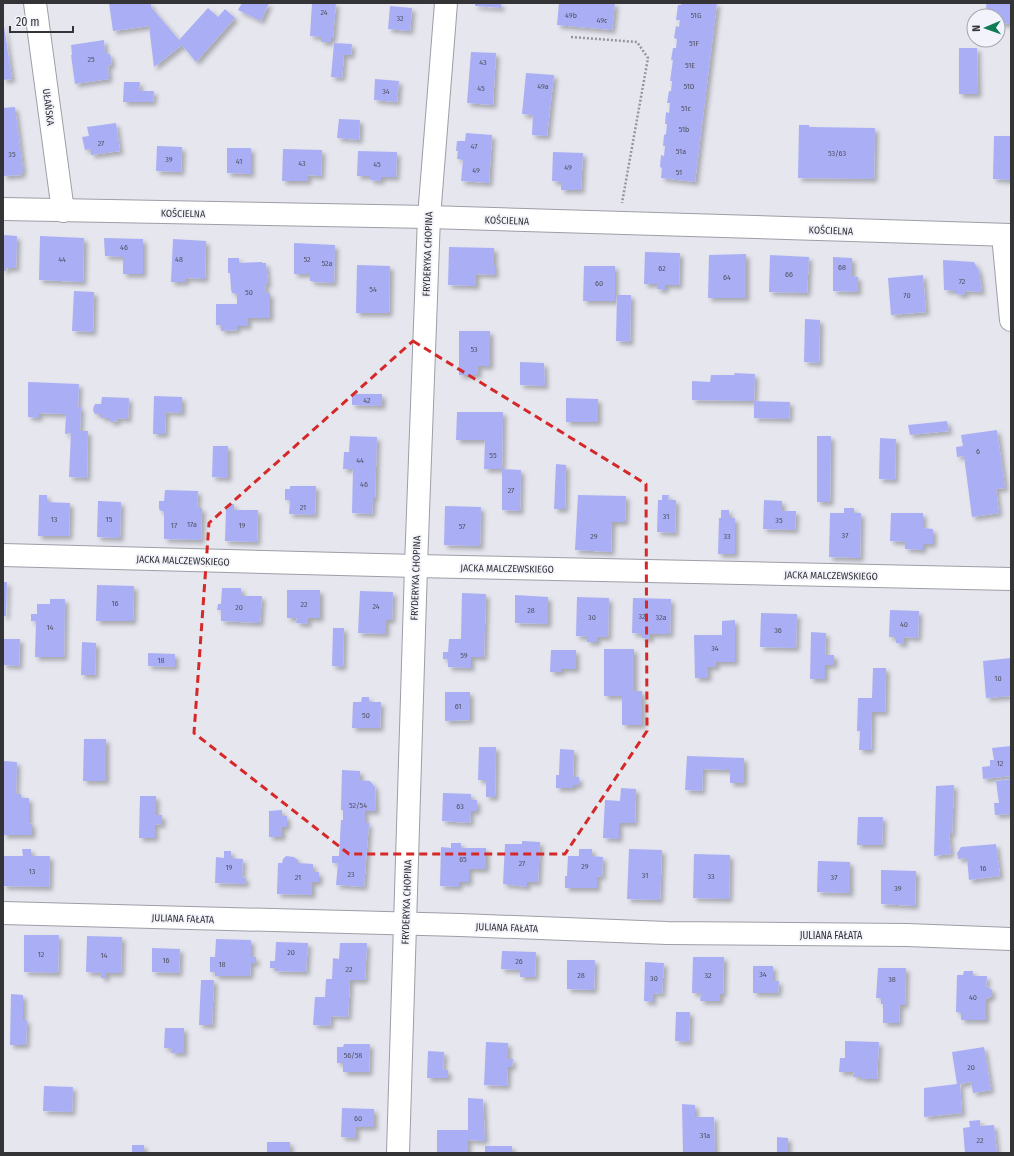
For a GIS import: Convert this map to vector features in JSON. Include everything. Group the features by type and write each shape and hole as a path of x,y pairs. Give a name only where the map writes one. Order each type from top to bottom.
{"street":[{"name":"UŁAŃSKA","path":"35,3 63,211"},
{"name":"FRYDERYKA CHOPINA","path":"398,1153 416,566 429,217 446,3"},
{"name":"KOŚCIELNA","path":"3,209 429,217 1007,235"},
{"path":"1007,235 1011,320"},
{"name":"JACKA MALCZEWSKIEGO","path":"3,554 416,566 1011,579"},
{"name":"JULIANA FAŁATA","path":"3,913 667,933 907,935 1011,939"}],"path":[{"path":"572,37 637,42 648,58 619,223"}],"highlighted area":[{"path":"413,341 646,484 647,731 565,854 349,854 194,733 209,523"}],"building":[{"path":"109,3 151,3 151,7 179,40 208,8 218,17 225,9 235,18 196,62 182,45 154,67 149,26 113,31"},
{"path":"242,3 269,3 261,21 238,10"},
{"path":"312,3 336,3 333,38 331,38 331,42 321,42 321,37 310,36"},
{"path":"475,3 501,3 501,8 475,6"},
{"path":"559,3 615,3 612,30 557,25"},
{"path":"682,3 717,3 695,182 661,178 662,168 660,167 661,155 664,156 664,135 666,134 667,124 665,124 666,112 669,113 670,103 667,103 669,91 671,91 672,81 670,81 673,60 671,60 673,48 676,48 677,39 674,38 676,26 679,27 680,20 676,20 678,5 681,5"},
{"path":"986,3 1011,3 1011,24 1006,24 1006,8 986,8"},
{"path":"390,6 412,8 410,31 388,29"},
{"path":"3,20 12,79 3,80"},
{"path":"104,40 105,53 110,54 112,64 108,66 109,79 75,84 71,45"},
{"path":"334,43 352,44 351,55 344,55 342,78 331,77"},
{"path":"959,48 977,48 978,94 959,94"},
{"path":"471,52 496,53 493,105 467,103"},
{"path":"526,73 554,75 547,136 532,135 533,115 522,114"},
{"path":"375,79 399,81 397,102 374,100"},
{"path":"124,82 140,82 139,91 154,91 153,102 123,102"},
{"path":"15,107 23,170 21,175 3,176 3,108"},
{"path":"339,119 360,120 359,140 337,138"},
{"path":"116,123 120,151 91,155 91,149 85,150 82,137 89,136 87,127"},
{"path":"799,125 809,125 809,127 875,128 874,179 798,178"},
{"path":"466,133 492,135 489,183 461,181 463,160 457,159 457,141 465,141"},
{"path":"994,136 1011,136 1011,180 993,179"},
{"path":"157,146 182,147 181,172 156,171"},
{"path":"227,148 251,148 251,174 227,173"},
{"path":"283,149 322,150 321,176 308,175 308,181 282,181"},
{"path":"358,151 397,152 396,177 381,177 381,181 370,180 370,176 357,176"},
{"path":"553,152 583,153 581,190 561,190 561,182 552,181"},
{"path":"3,235 17,236 16,268 6,268 6,271 3,271"},
{"path":"40,236 84,238 83,282 39,280"},
{"path":"104,238 143,239 143,274 123,274 123,257 105,256"},
{"path":"173,239 206,241 205,279 186,278 186,282 171,282"},
{"path":"294,243 335,245 334,283 313,282 310,281 310,274 294,274"},
{"path":"449,247 494,248 495,275 476,274 476,286 448,285"},
{"path":"645,252 680,253 679,285 665,285 665,290 657,289 657,284 644,284"},
{"path":"746,254 746,298 708,298 709,255"},
{"path":"770,255 809,257 807,293 769,292"},
{"path":"833,257 852,258 852,276 858,277 858,292 833,291"},
{"path":"228,258 239,258 239,263 266,263 268,284 265,284 266,293 270,293 270,318 248,318 248,326 237,326 237,330 221,331 221,325 216,325 216,304 237,304 237,294 232,293 231,289 230,273 228,273"},
{"path":"943,260 974,262 979,271 982,292 965,291 965,295 956,294 956,291 944,290"},
{"path":"357,265 390,266 389,313 356,313"},
{"path":"584,266 615,266 615,301 583,301"},
{"path":"923,275 926,312 891,315 888,278"},
{"path":"74,291 94,292 93,332 72,331"},
{"path":"617,295 631,295 630,342 616,341"},
{"path":"805,319 820,320 819,363 804,362"},
{"path":"459,331 490,331 490,366 478,366 478,375 459,375"},
{"path":"520,362 544,363 545,386 520,385"},
{"path":"734,373 755,374 754,401 692,400 692,381 710,382 711,375 735,375"},
{"path":"28,382 79,384 78,407 81,407 80,431 88,431 87,478 69,477 71,433 65,434 66,414 39,413 39,418 28,417"},
{"path":"352,394 382,394 382,406 352,405"},
{"path":"154,396 182,397 182,413 166,412 165,434 153,434"},
{"path":"102,397 129,398 128,419 118,418 118,421 112,422 109,421 109,418 101,418 101,414 95,414 93,410 94,406 95,404 101,404"},
{"path":"566,398 598,399 598,422 566,422"},
{"path":"754,401 790,402 789,419 754,418"},
{"path":"457,412 503,412 502,469 484,469 485,440 456,440"},
{"path":"947,421 949,431 910,435 908,425"},
{"path":"997,430 1005,488 996,489 999,513 972,517 964,456 957,457 956,447 963,446 961,435"},
{"path":"350,436 377,437 375,498 373,498 372,514 352,513 353,469 343,469 344,452 349,452"},
{"path":"817,436 831,436 830,502 817,502"},
{"path":"880,438 896,439 895,480 879,479"},
{"path":"213,446 228,446 228,478 212,477"},
{"path":"556,464 566,465 565,509 554,509"},
{"path":"502,469 521,470 520,511 502,510"},
{"path":"290,486 316,486 315,515 289,514 290,500 285,500 285,489 290,489"},
{"path":"165,490 198,491 197,508 202,508 201,540 164,539 164,511 159,509 159,501 164,501"},
{"path":"39,495 47,495 47,502 70,503 69,536 38,536"},
{"path":"578,495 626,496 625,522 612,522 611,552 575,550"},
{"path":"662,495 669,495 668,500 676,500 675,533 657,532 658,500 662,500"},
{"path":"764,500 782,501 782,511 796,511 795,530 763,529"},
{"path":"98,501 121,502 120,538 97,537"},
{"path":"228,504 234,504 234,510 258,510 257,542 225,541 226,509 228,509"},
{"path":"445,506 481,507 480,546 444,545"},
{"path":"844,508 854,508 854,513 861,513 860,558 829,557 830,513 844,513"},
{"path":"721,510 729,510 729,518 735,518 735,554 718,554 719,518 721,518"},
{"path":"891,513 923,513 923,528 933,529 933,544 923,544 923,550 905,549 905,542 890,541"},
{"path":"3,582 7,582 6,616 3,616"},
{"path":"97,585 134,586 133,621 96,621"},
{"path":"222,588 241,588 242,596 262,596 260,623 221,621 221,610 217,610 218,604 221,604"},
{"path":"287,590 320,590 320,618 308,618 308,624 296,623 297,618 287,618"},
{"path":"360,591 393,592 392,620 386,620 386,634 358,633"},
{"path":"462,593 486,594 484,657 471,657 471,668 448,667 448,659 443,659 443,652 448,652 449,639 461,639"},
{"path":"515,595 548,597 548,624 515,623"},
{"path":"577,597 609,598 608,637 597,637 597,642 587,642 587,637 576,636"},
{"path":"633,598 671,599 670,634 650,634 650,639 642,638 642,634 632,633"},
{"path":"50,599 65,599 64,657 35,657 36,621 31,621 31,614 37,614 37,604 50,604"},
{"path":"890,610 919,611 918,638 904,637 904,644 896,643 896,637 889,637"},
{"path":"761,613 797,614 796,648 760,647"},
{"path":"735,620 735,662 716,662 716,667 708,667 708,678 695,678 694,635 722,635 722,621"},
{"path":"333,628 344,628 343,667 332,666"},
{"path":"811,632 826,633 825,655 834,655 834,665 825,665 825,679 810,679"},
{"path":"3,639 20,639 19,666 3,665"},
{"path":"82,642 96,643 95,675 81,675"},
{"path":"604,649 634,649 634,691 642,691 642,725 622,725 622,696 604,696"},
{"path":"551,650 576,650 576,669 561,669 561,672 550,672"},
{"path":"148,653 175,654 175,667 148,666"},
{"path":"1011,658 1011,696 986,698 983,661"},
{"path":"873,668 886,668 885,712 872,712 871,750 859,750 860,731 857,731 858,698 872,698"},
{"path":"445,692 470,692 470,720 445,721"},
{"path":"362,697 369,697 369,702 381,702 380,728 352,728 353,702 361,702"},
{"path":"84,739 106,739 106,781 83,781"},
{"path":"1011,746 1011,776 983,779 982,767 990,766 990,760 994,760 992,748"},
{"path":"479,747 496,747 495,797 486,797 486,780 478,780"},
{"path":"560,749 574,750 573,777 579,777 579,785 573,785 573,788 556,788 556,775 559,775"},
{"path":"687,756 744,758 744,783 730,783 730,770 703,769 702,791 685,790"},
{"path":"4,761 17,762 16,794 21,794 21,798 29,798 29,823 32,824 32,835 3,835"},
{"path":"342,770 360,771 360,780 370,781 375,787 376,811 365,811 365,823 369,823 364,887 336,885 338,863 332,863 332,856 339,856 341,820 343,820 343,810 341,810"},
{"path":"1011,779 1011,814 995,815 994,803 999,803 996,781"},
{"path":"954,785 952,834 949,834 951,854 934,856 936,786"},
{"path":"621,788 636,789 635,823 619,823 619,839 603,838 605,800 620,801"},
{"path":"443,793 471,794 471,800 477,800 477,811 471,811 470,823 442,821"},
{"path":"140,796 156,796 156,815 162,815 162,825 155,824 155,838 139,838"},
{"path":"282,810 282,816 287,816 287,827 282,827 282,837 269,837 269,811"},
{"path":"858,817 883,817 882,845 857,845"},
{"path":"522,841 540,842 538,882 527,882 527,887 503,884 505,844 522,844"},
{"path":"451,843 461,843 461,848 486,848 486,869 469,869 469,882 459,882 459,887 440,886 441,847 451,848"},
{"path":"996,844 1000,876 969,880 967,858 958,859 957,853 961,847"},
{"path":"22,849 31,849 31,856 50,856 49,887 3,886 3,856 23,856"},
{"path":"579,849 592,849 592,856 603,857 602,877 597,876 597,888 565,888 568,856 579,856"},
{"path":"629,849 662,850 660,900 627,899"},
{"path":"224,851 231,851 231,858 243,859 242,876 246,879 244,884 215,883 216,857 224,858"},
{"path":"694,854 730,855 729,899 693,898"},
{"path":"286,856 294,857 298,860 298,863 313,864 313,872 319,872 319,882 312,882 312,895 277,894 278,863 282,863"},
{"path":"818,861 850,862 850,893 817,892"},
{"path":"881,870 916,871 915,906 881,904"},
{"path":"24,935 59,935 58,973 24,972"},
{"path":"87,936 122,937 121,973 106,973 106,978 101,978 101,973 86,972"},
{"path":"216,939 251,940 251,957 256,957 256,963 251,963 250,976 215,976 215,972 210,972 210,957 215,957"},
{"path":"276,942 308,943 306,972 275,971 275,968 270,968 270,961 275,961"},
{"path":"340,943 367,943 365,980 350,980 348,1017 331,1016 330,1026 313,1025 315,997 325,997 326,979 332,979 333,958 339,959"},
{"path":"152,948 180,949 179,973 152,972"},
{"path":"502,951 536,952 535,977 520,977 520,970 501,969"},
{"path":"693,957 724,957 723,994 720,994 720,1001 700,1001 701,993 692,993"},
{"path":"567,960 595,960 594,990 567,989"},
{"path":"645,962 664,963 662,994 653,993 653,1002 644,1001"},
{"path":"753,966 773,966 773,981 779,981 778,993 753,993"},
{"path":"878,968 906,968 905,1005 900,1005 899,1023 883,1023 883,1004 881,1004 881,998 876,998"},
{"path":"964,971 973,971 973,976 987,976 986,986 992,990 992,996 986,999 986,1020 961,1020 961,1013 956,1012 957,975 963,975"},
{"path":"201,980 214,980 212,1025 199,1025"},
{"path":"11,994 23,995 23,1020 27,1020 26,1045 10,1045"},
{"path":"676,1012 690,1012 689,1042 675,1041"},
{"path":"165,1028 184,1028 184,1053 171,1053 172,1048 164,1048"},
{"path":"845,1041 879,1042 877,1079 861,1079 861,1077 853,1077 854,1072 839,1072 840,1058 845,1058"},
{"path":"486,1042 508,1043 508,1059 513,1059 512,1067 508,1067 507,1086 484,1085"},
{"path":"344,1044 370,1044 369,1072 343,1072 343,1063 337,1063 337,1047 343,1047"},
{"path":"984,1047 991,1090 973,1093 971,1082 960,1084 962,1113 924,1117 924,1088 957,1084 952,1052"},
{"path":"428,1051 444,1052 443,1070 448,1070 448,1078 427,1078"},
{"path":"44,1086 73,1087 72,1112 43,1111"},
{"path":"468,1098 483,1099 485,1141 468,1140 468,1153 437,1153 437,1130 468,1130"},
{"path":"682,1104 695,1105 695,1117 714,1117 715,1153 683,1153"},
{"path":"342,1108 374,1109 374,1127 356,1127 356,1138 341,1137"},
{"path":"980,1120 980,1126 994,1125 997,1153 965,1153 963,1128 970,1127 969,1121"},
{"path":"777,1137 788,1138 788,1153 777,1153"},
{"path":"267,1142 290,1142 290,1153 267,1153"},
{"path":"132,1145 144,1145 144,1153 132,1153"},
{"path":"485,1146 512,1146 512,1153 485,1153"}]}
